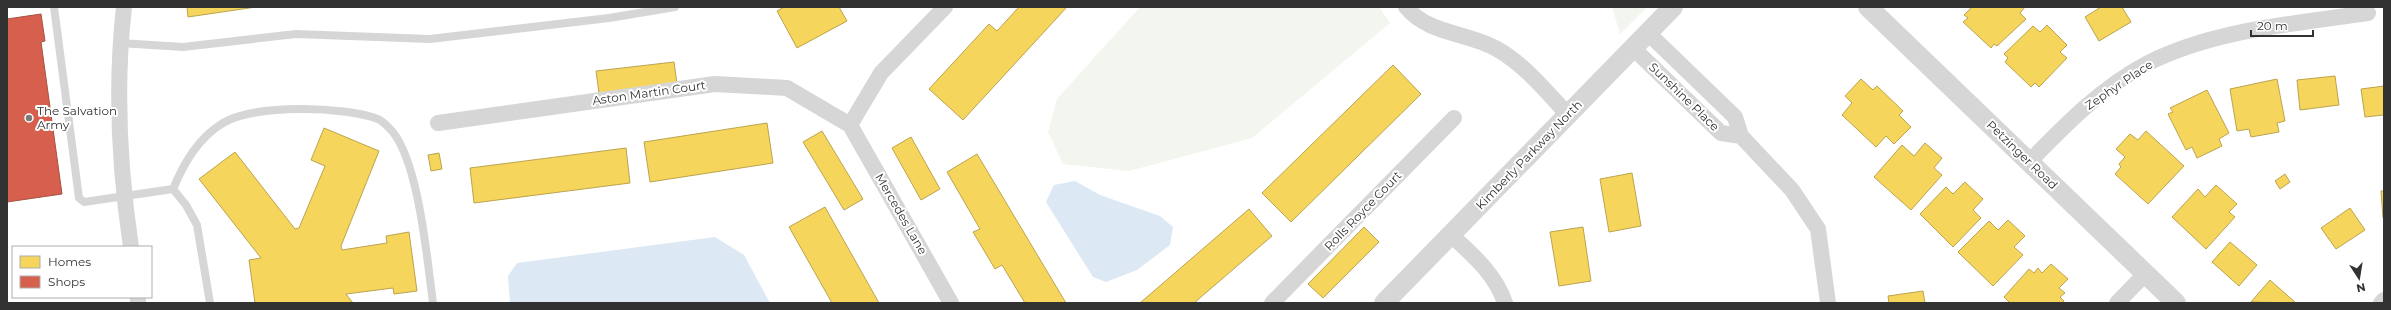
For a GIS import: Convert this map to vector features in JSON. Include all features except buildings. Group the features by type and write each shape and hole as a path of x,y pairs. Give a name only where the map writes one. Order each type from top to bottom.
{"street":[{"path":"124,7 120,43 118,106 124,197 131,246"},
{"path":"850,125 881,73 945,7"},
{"path":"1406,7 1422,20 1441,30 1479,41 1514,60 1568,115"},
{"name":"Kimberly Parkway North","path":"1384,303 1673,7"},
{"name":"Petzinger Road","path":"1868,7 2176,303"},
{"name":"Zephyr Place","path":"2029,162 2063,127 2098,96 2147,64 2199,43 2245,31 2368,13"},
{"name":"Sunshine Place","path":"1648,33 1735,117 1741,136 1792,190 1818,229 1828,303"},
{"name":"Sunshine Place","path":"1633,48 1721,133 1741,136"},
{"name":"Aston Martin Court","path":"438,123 715,84 788,88 850,125"},
{"name":"Rolls Royce Court","path":"1272,303 1454,118"},
{"name":"Mercedes Lane","path":"850,125 951,303"},
{"path":"1451,235 1479,261 1500,288 1505,303"},
{"path":"2117,303 2146,273"},
{"path":"2381,303 2384,300"}],"lane":[{"path":"54,7 79,198 84,202 173,189"},
{"path":"120,43 183,47 296,34 430,39 609,18 675,7"},
{"path":"173,189 183,164 207,134 224,122 242,114 268,110 292,109 349,113 380,120 392,131 408,159 421,217 433,303"},
{"path":"173,189 186,205 198,225 210,303"}],"shaded area":[{"path":"1140,7 1379,7 1390,23 1252,138 1129,171 1063,164 1048,132 1057,99"},
{"path":"1612,7 1647,7 1620,34"},
{"path":"1075,181 1100,195 1160,216 1173,227 1170,245 1137,270 1106,282 1093,277 1046,202 1054,185"},
{"path":"715,237 744,255 770,303 510,303 508,276 517,263"}],"place":[{"name":"The Salvation Army","path":"29,118"}]}
